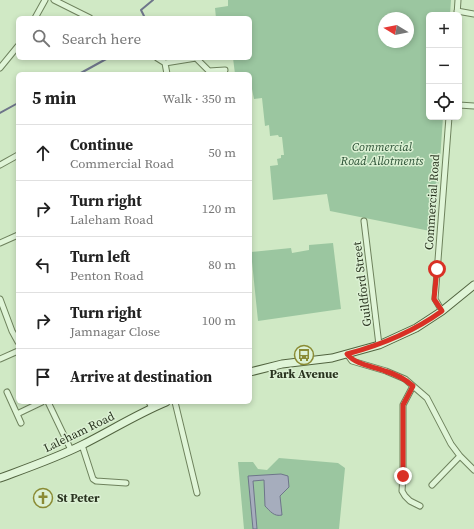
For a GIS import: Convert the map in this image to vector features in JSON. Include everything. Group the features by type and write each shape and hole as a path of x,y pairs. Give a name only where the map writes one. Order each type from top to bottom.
{"main road":[{"path":"252,372 282,364 332,358 379,345 416,328 442,311 474,285"},
{"name":"Laleham Road","path":"0,478 82,445 150,405"}],"street":[{"path":"36,16 45,0"},
{"path":"54,0 86,16"},
{"path":"457,12 458,0"},
{"path":"462,13 474,14"},
{"path":"0,68 16,48"},
{"path":"161,60 165,63 167,72"},
{"path":"165,63 184,60"},
{"path":"198,60 209,72 225,70"},
{"path":"462,105 474,106"},
{"name":"Commercial Road","path":"442,311 434,299 449,120"},
{"path":"0,164 16,156"},
{"name":"Guildford Street","path":"364,222 379,345"},
{"path":"0,243 16,236"},
{"path":"0,299 16,338"},
{"path":"0,360 16,352"},
{"path":"347,354 352,360 386,371 405,380 427,398 451,444 460,456 474,470"},
{"path":"413,386 403,405 402,491 410,501 420,506"},
{"path":"7,392 21,423"},
{"path":"17,414 38,404"},
{"path":"49,404 71,450"},
{"path":"175,404 197,493"},
{"path":"82,445 93,479 96,481 126,483"},
{"path":"432,485 460,456"}],"green space":[{"name":"Commercial Road Allotments","path":"228,0 451,0 450,12 426,12 426,120 443,120 435,232 330,211 327,194 273,200 270,166 278,165 277,159 281,158 281,155 284,155 282,137 279,137 278,135 270,136 269,125 265,126 262,98 254,99 252,89 252,72 235,72 233,60 252,60 252,16 216,16 215,8 228,6"},
{"path":"333,243 341,309 258,321 252,252 291,248 292,253 309,250 309,245"},
{"path":"279,458 338,463 345,468 339,529 244,529 238,462 253,462 258,469 267,470"}],"water":[{"path":"281,474 288,476 289,487 280,496 282,515 270,512 265,506 264,480 253,481 257,529 253,529 248,476"}],"waterway":[{"path":"144,16 141,10 153,0"},
{"path":"83,72 104,60"},
{"path":"0,113 16,104"}],"place":[{"name":"Park Avenue","path":"304,355"},
{"name":"St Peter","path":"43,498"}],"route":[{"path":"403,476 403,405 413,386 405,380 386,371 352,360 347,354 367,349 401,336 442,311 434,299 437,269"}]}
